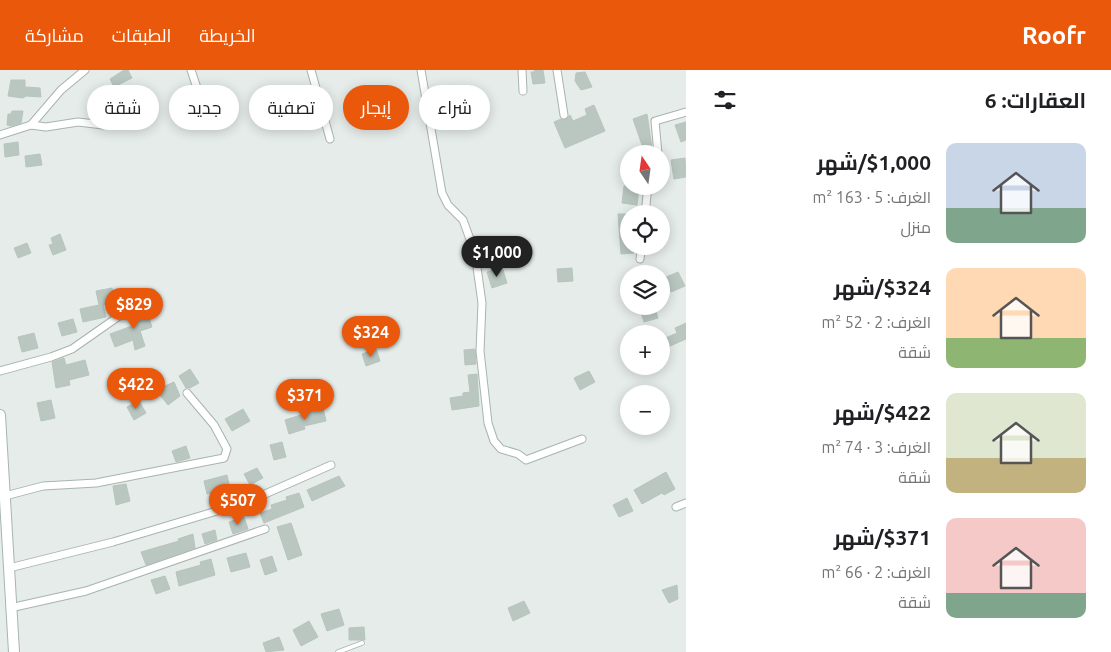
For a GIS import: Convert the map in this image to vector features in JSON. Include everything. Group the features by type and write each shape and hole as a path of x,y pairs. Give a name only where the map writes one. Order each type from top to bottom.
{"street":[{"path":"31,125 61,90 85,70"},
{"path":"191,70 196,85"},
{"path":"312,70 330,139"},
{"path":"421,70 442,193 448,205 463,220 475,252 482,303 480,351 488,423 494,441 501,449 518,454 526,460 582,439"},
{"path":"522,70 524,91"},
{"path":"557,70 564,115"},
{"path":"657,145 655,121 686,112"},
{"path":"0,135 31,125 46,127 78,122 87,123"},
{"path":"640,259 641,255"},
{"path":"0,371 51,358 72,349 152,293"},
{"path":"5,496 43,486 96,483 224,458 227,449 222,437 187,393"},
{"path":"0,416 14,652"},
{"path":"9,568 113,542 247,502 331,465"},
{"path":"676,507 686,503"},
{"path":"10,608 86,592 265,529"}],"lane":[{"path":"338,652 362,643"}],"building":[{"path":"124,70 128,70 132,78 118,85 113,85 110,79"},
{"path":"534,70 543,70 545,83 533,84 531,72 535,72"},
{"path":"585,72 592,87 581,90 575,81 576,73"},
{"path":"11,80 25,80 25,87 40,88 41,97 26,96 23,98 8,96"},
{"path":"594,105 605,131 565,148 554,122 561,119 565,120 570,115 573,121 587,115 585,109"},
{"path":"12,111 23,111 21,123 11,126 7,125 8,114 11,114"},
{"path":"647,114 652,145 642,145 633,119"},
{"path":"686,122 686,140 681,142 675,125"},
{"path":"18,142 19,155 5,157 4,144"},
{"path":"40,154 42,165 26,167 25,156"},
{"path":"685,158 686,177 674,179 671,160"},
{"path":"623,195 638,195 637,205 622,203"},
{"path":"618,214 620,214 620,241"},
{"path":"60,234 66,250 53,255 49,245 53,244 51,238"},
{"path":"27,243 31,253 18,258 14,248"},
{"path":"502,267 507,283 492,288 487,272"},
{"path":"572,268 573,281 558,282 557,269"},
{"path":"678,272 685,286 671,292 670,275"},
{"path":"112,288 115,302 103,305 106,317 83,322 80,309 99,305 96,291"},
{"path":"145,306 152,327 140,331 145,346 135,350 133,340 115,347 110,334 132,326 129,315"},
{"path":"642,315 657,315 658,318 644,322"},
{"path":"73,319 77,332 62,336 58,323"},
{"path":"686,323 686,339 670,346 670,336 677,333 675,328"},
{"path":"34,333 38,348 22,352 18,337"},
{"path":"376,349 380,361 366,366 362,354"},
{"path":"475,349 476,364 465,365 464,350"},
{"path":"64,358 66,365 85,360 89,375 69,380 70,385 56,388 52,362"},
{"path":"190,369 199,383 186,388 179,376"},
{"path":"589,371 595,382 580,390 574,378"},
{"path":"477,374 479,406 452,410 450,398 463,396 463,393 470,392 468,375"},
{"path":"174,382 180,396 168,405 156,390"},
{"path":"51,400 55,418 41,421 37,403"},
{"path":"139,401 146,413 134,420 127,407"},
{"path":"323,408 326,421 304,426 305,429 289,434 285,420"},
{"path":"243,409 250,421 232,431 225,419"},
{"path":"282,442 286,457 274,460 270,445"},
{"path":"186,446 190,458 176,462 172,451"},
{"path":"257,468 263,478 250,485 244,474"},
{"path":"666,472 675,489 664,495 662,493 642,504 634,490"},
{"path":"227,475 230,488 207,494 204,481"},
{"path":"339,476 345,486 312,501 307,490"},
{"path":"126,484 130,501 116,505 113,486"},
{"path":"299,493 304,507 264,523 260,513 272,509 271,505 287,500 286,497"},
{"path":"627,498 633,511 619,517 613,505"},
{"path":"244,517 248,529 233,534 229,522"},
{"path":"291,523 302,555 288,560 277,527"},
{"path":"215,530 217,540 205,544 202,534"},
{"path":"193,534 195,548 146,565 141,552 179,541 178,539"},
{"path":"246,553 250,567 231,572 227,558"},
{"path":"272,556 277,571 265,575 260,560"},
{"path":"211,559 215,575 179,586 176,572 201,565 200,562"},
{"path":"165,576 170,589 156,594 151,580"},
{"path":"677,585 678,599 669,603 662,590"},
{"path":"524,601 530,613 513,621 508,608"},
{"path":"339,609 344,625 327,631 321,614"},
{"path":"309,621 318,637 301,646 293,630"},
{"path":"364,627 365,640 349,640 349,628"},
{"path":"279,637 284,650 266,652 263,643"}]}
